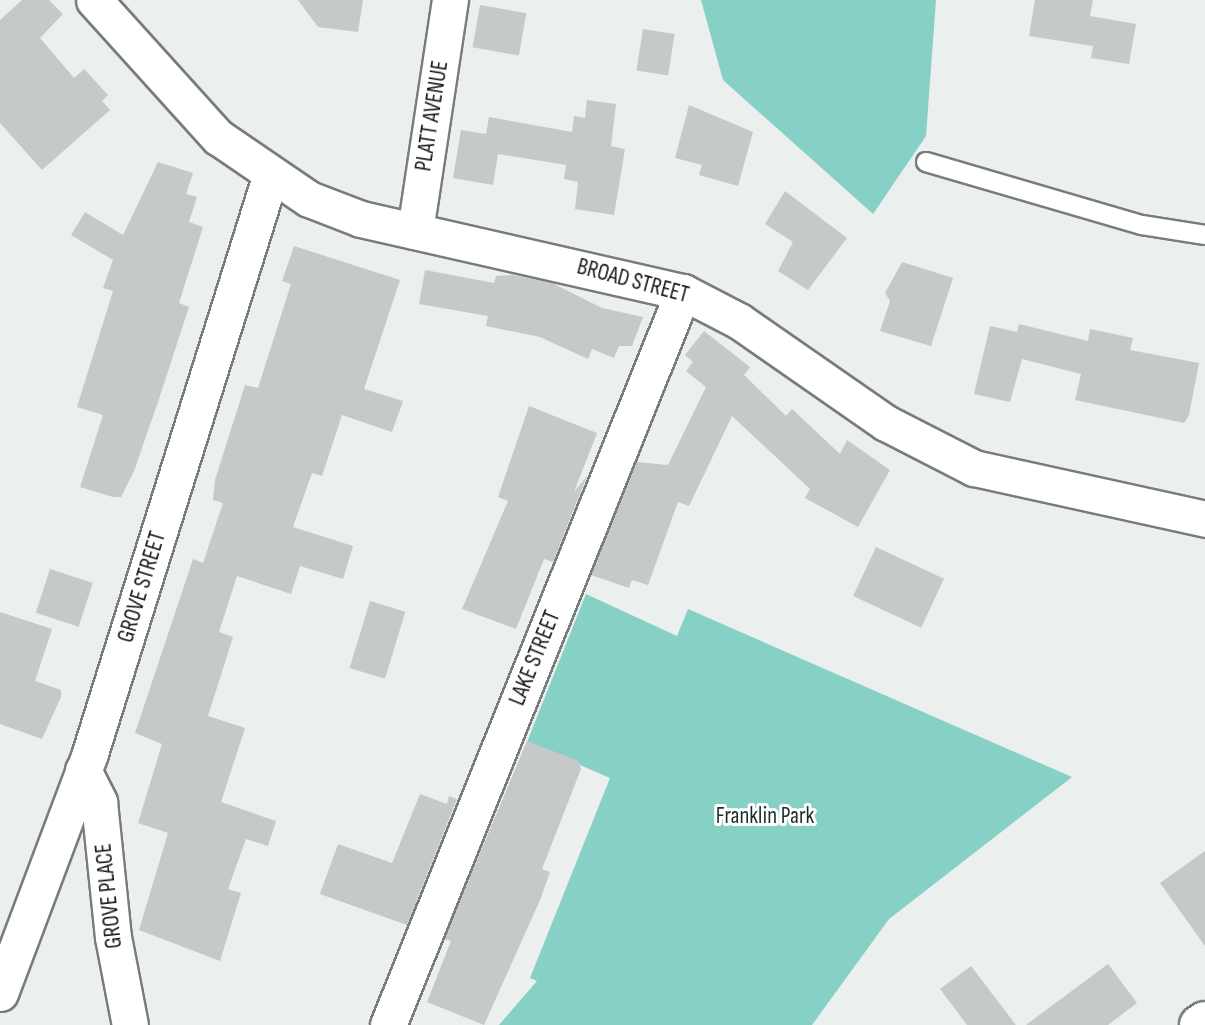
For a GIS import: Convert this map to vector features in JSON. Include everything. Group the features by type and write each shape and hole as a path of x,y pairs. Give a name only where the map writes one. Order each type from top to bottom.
{"street":[{"name":"BROAD STREET","path":"94,0 218,137 270,177 335,209 415,231 683,292 739,321 879,420 974,468 1205,519"},
{"name":"PLATT AVENUE","path":"415,231 450,0"},
{"name":"GROVE STREET","path":"0,993 83,770 270,177"},
{"name":"LAKE STREET","path":"388,1025 683,292"},
{"name":"GROVE PLACE","path":"83,770 99,802 130,1025"},
{"path":"1199,1025 1205,1021"}],"lane":[{"path":"926,162 1142,225 1205,235"}],"green space":[{"path":"701,0 936,0 926,136 873,214 723,80"},
{"name":"Franklin Park","path":"586,594 677,636 688,609 1072,777 889,919 812,1025 499,1025 537,981 530,978 610,778 527,742"}],"building":[{"path":"22,0 49,0 63,14 40,38 74,78 84,69 108,95 102,101 110,110 42,170 0,123 0,20"},
{"path":"298,0 363,0 358,32 318,27"},
{"path":"1035,0 1093,0 1090,16 1136,24 1129,64 1091,58 1093,46 1029,36"},
{"path":"480,5 526,13 519,56 473,47"},
{"path":"643,29 675,34 668,75 636,70"},
{"path":"587,100 616,104 611,146 625,149 614,215 575,209 578,182 564,179 566,165 498,154 493,185 453,178 461,130 486,134 489,117 572,132 574,116 585,118"},
{"path":"689,105 753,132 738,186 699,175 702,165 675,158"},
{"path":"158,162 193,173 186,194 197,197 189,222 203,227 179,303 189,307 159,399 134,471 121,497 113,497 80,487 103,415 77,407 113,291 103,288 113,260 71,235 85,212 123,235"},
{"path":"785,191 847,238 808,290 778,271 793,242 765,224"},
{"path":"294,246 400,280 364,389 403,401 392,432 342,415 322,476 312,473 293,527 353,546 343,579 300,566 291,594 237,576 219,632 233,637 208,716 245,728 221,802 276,821 268,846 246,839 228,889 241,893 220,961 139,930 168,833 138,823 162,744 135,733 193,559 203,563 223,503 213,500 215,480 245,385 258,388 291,284 282,281"},
{"path":"902,262 953,278 931,346 880,331 890,301 885,293"},
{"path":"425,270 494,283 496,276 512,275 552,283 602,308 643,317 632,346 619,346 614,358 592,349 588,359 540,337 486,326 488,316 419,304"},
{"path":"1019,324 1088,341 1090,329 1133,338 1130,350 1199,363 1189,415 1184,423 1075,400 1081,374 1022,359 1010,402 974,394 990,326 1017,332"},
{"path":"704,331 750,367 744,375 786,416 792,409 840,454 847,440 890,470 858,527 805,498 810,489 732,416 689,506 678,502 648,585 632,580 629,588 591,575 636,462 668,465 706,387 686,371 693,362 685,355"},
{"path":"529,406 597,433 574,492 587,476 553,562 544,559 516,629 462,609 508,501 498,497"},
{"path":"876,547 944,579 921,628 853,596"},
{"path":"50,569 93,583 79,627 36,613"},
{"path":"370,601 405,612 385,679 350,668"},
{"path":"0,612 52,629 35,681 61,690 61,697 42,739 0,724"},
{"path":"527,741 579,761 581,769 542,869 550,872 540,900 484,1025 427,1002 451,941 444,939"},
{"path":"420,794 447,804 449,796 457,799 407,925 320,894 338,844 392,863"},
{"path":"1205,851 1205,946 1160,883"},
{"path":"1108,964 1137,1003 1108,1025 1026,1025"},
{"path":"971,966 1016,1025 967,1025 940,989"}]}
